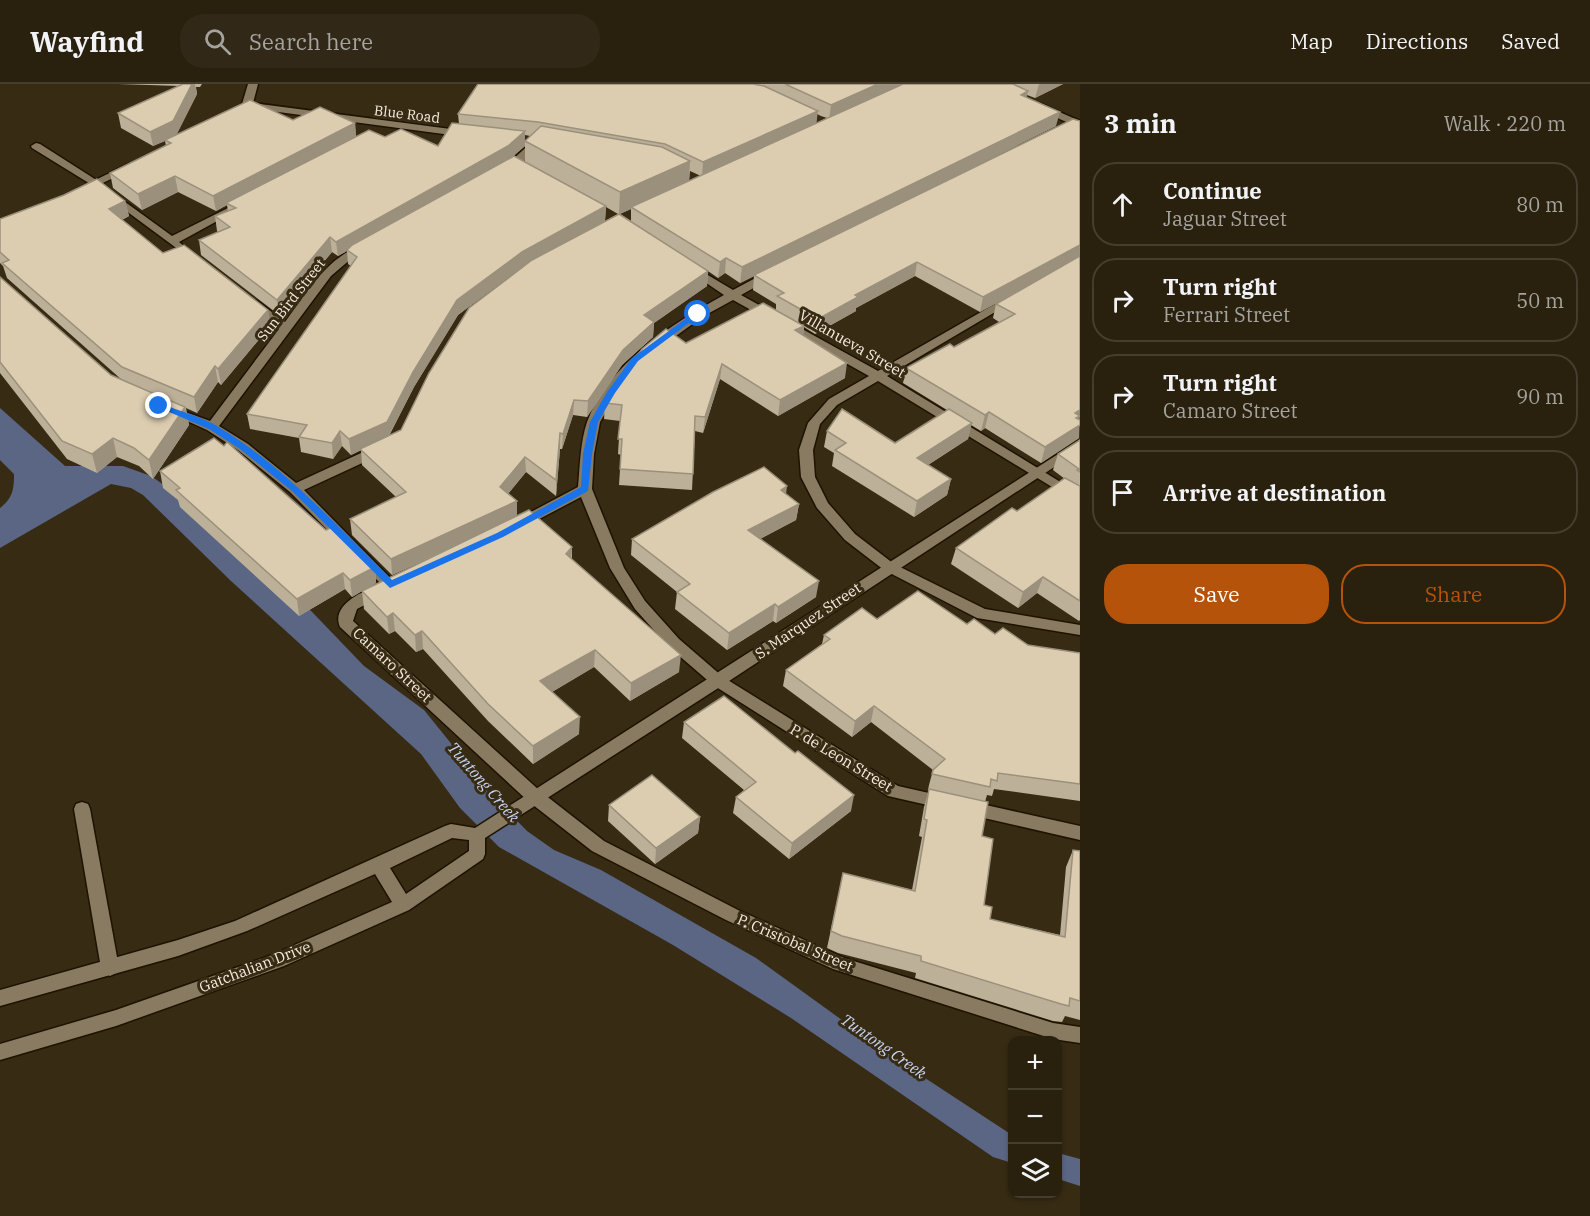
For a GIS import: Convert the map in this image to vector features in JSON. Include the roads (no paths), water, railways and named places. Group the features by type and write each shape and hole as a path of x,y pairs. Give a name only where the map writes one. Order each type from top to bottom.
{"street":[{"path":"228,117 247,105 253,84"},
{"path":"1033,104 1076,124"},
{"name":"Blue Road","path":"247,105 482,136"},
{"path":"382,132 393,126"},
{"path":"493,176 518,166 538,142"},
{"path":"36,146 96,183 191,256"},
{"path":"75,192 137,162"},
{"path":"172,241 245,203"},
{"name":"Sun Bird Street","path":"212,427 327,274 348,256 380,239"},
{"name":"Villanueva Street","path":"684,263 731,294 876,375 1080,500"},
{"path":"509,530 585,489 587,454 594,422 611,392 635,360 663,337 731,294 783,268"},
{"path":"1029,289 876,375 833,402 814,423 806,450 808,477 822,506 850,537 889,567 982,614 1080,630"},
{"path":"239,292 287,328"},
{"name":"Camaro Street","path":"159,406 212,427 243,447 295,489 395,582 350,606 345,614 345,622 534,796"},
{"path":"295,489 395,442"},
{"name":"S. Marquez Street","path":"534,796 718,681 1080,444"},
{"name":"P. de Leon Street","path":"585,489 616,567 640,606 674,643 718,681 894,791 1080,833"},
{"path":"0,998 178,948 241,926 451,831 479,834 534,796"},
{"name":"P. Cristobal Street","path":"534,796 598,846 732,915 839,964 1053,1031 1080,1035"},
{"path":"82,809 110,968"},
{"name":"Gatchalian Drive","path":"0,1052 116,1018 278,961 403,905 477,854 479,834"},
{"path":"379,865 403,905"}],"water":[{"path":"0,408 65,466 123,466 151,476 180,496 291,590 364,666 424,710 496,799 527,831 554,850 601,870 756,958 896,1059 1008,1132 1008,1162 993,1157 791,1018 673,945 499,847 460,808 421,754 231,581 143,495 131,488 111,484 0,548 0,508 8,501 12,493 14,474 0,460"},
{"path":"1062,1154 1080,1159 1080,1186 1062,1180"}],"water label":[{"name":"Tuntong Creek","path":"484,782"},
{"name":"Tuntong Creek","path":"884,1046"}]}
